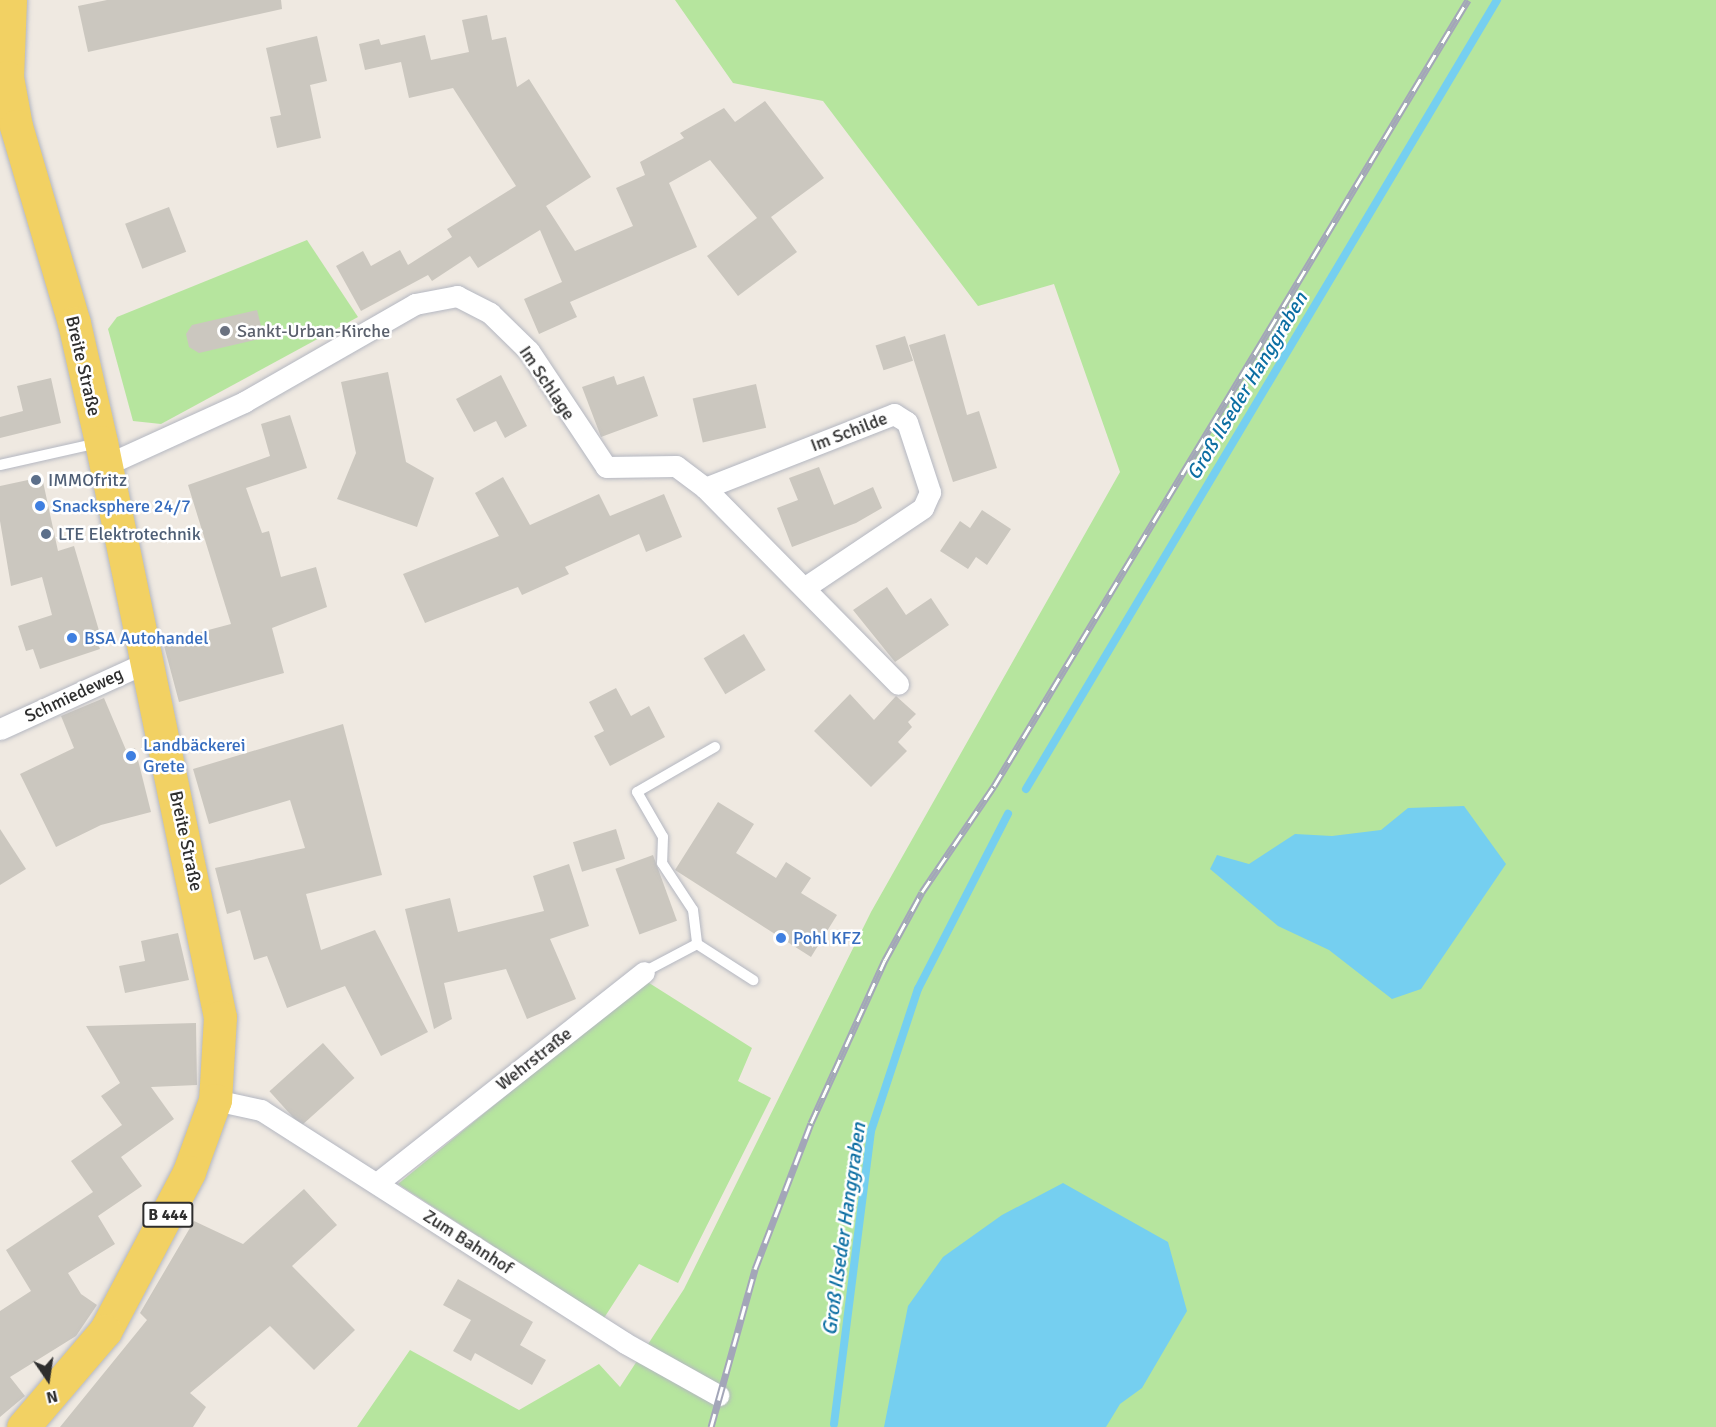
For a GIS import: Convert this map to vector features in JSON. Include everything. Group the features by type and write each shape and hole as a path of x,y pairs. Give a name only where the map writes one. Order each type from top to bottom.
{"main road":[{"name":"Breite Straße","path":"10,0 3,78 104,454 213,967 220,1017 215,1100 189,1172 105,1331 23,1427"}],"street":[{"name":"Im Schlage","path":"104,454 244,402 415,304 457,296 490,313 529,351 606,467 676,466 705,488 898,684"},
{"name":"Im Schilde","path":"705,488 894,414 907,422 930,492 923,508 804,588"},
{"name":"Schmiedeweg","path":"0,729 147,662"},
{"name":"Wehrstraße","path":"377,1183 644,972"},
{"name":"Zum Bahnhof","path":"215,1100 261,1110 627,1344 718,1395"}],"lane":[{"path":"0,465 104,454"},
{"path":"715,747 638,792 663,837 662,863 693,910 697,944 753,980"},
{"name":"Wehrstraße","path":"644,972 697,944"}],"green space":[{"path":"675,0 1716,0 1716,1427 357,1427 410,1350 519,1410 599,1364 620,1387 684,1289 871,912 1120,472 1054,284 978,306 823,101 733,83"},
{"path":"307,240 358,317 161,424 133,421 108,329 117,317"},
{"path":"646,981 752,1048 738,1081 771,1098 678,1283 639,1264 604,1318 398,1184"}],"water":[{"path":"1464,806 1506,864 1421,989 1392,999 1329,950 1278,926 1210,869 1217,855 1249,864 1295,834 1332,836 1381,830 1408,808"},
{"path":"1063,1183 1168,1242 1187,1311 1142,1388 1120,1404 1106,1427 884,1427 908,1306 943,1257 1002,1215"}],"building":[{"path":"107,0 281,0 282,9 88,52 78,6"},
{"path":"487,15 492,40 506,37 517,87 529,79 591,177 546,206 575,251 633,226 616,188 645,175 640,162 684,138 680,133 724,108 735,122 765,101 824,178 771,217 797,252 738,296 707,256 757,218 710,160 669,183 697,247 570,302 577,317 539,334 524,299 562,282 540,230 478,268 470,256 432,281 428,275 361,311 336,266 363,251 371,266 400,250 408,265 452,237 447,229 516,186 453,88 409,98 401,62 365,70 359,44 379,39 381,45 425,35 431,60 469,52 462,20"},
{"path":"317,36 327,81 310,85 321,138 277,148 270,117 281,115 266,48"},
{"path":"169,207 186,252 142,269 125,224"},
{"name":"Sankt-Urban-Kirche","path":"257,310 264,338 199,353 189,347 186,334 192,325"},
{"path":"945,334 967,415 979,411 997,468 953,482 909,345"},
{"path":"905,336 913,361 884,370 876,346"},
{"path":"388,372 406,462 434,478 417,527 337,499 356,453 341,382"},
{"path":"501,375 527,426 505,438 496,421 474,432 456,399"},
{"path":"614,376 617,385 644,376 658,416 601,437 582,387"},
{"path":"51,378 61,423 0,438 0,417 23,411 17,386"},
{"path":"756,384 766,428 703,442 693,399"},
{"path":"290,415 307,468 246,488 262,533 269,531 281,577 316,567 327,607 272,628 284,673 179,702 163,642 231,624 188,485 270,456 261,424"},
{"path":"819,467 834,505 873,487 882,508 856,523 792,547 777,508 798,500 789,478"},
{"path":"42,477 58,551 74,546 100,634 95,636 100,649 40,669 33,649 26,651 18,626 52,615 42,577 11,586 0,521 0,486"},
{"path":"503,477 530,525 599,494 610,516 664,494 682,537 646,552 639,534 565,567 569,574 522,595 518,587 425,623 403,574 499,536 475,493"},
{"path":"982,510 1011,529 987,565 976,557 968,569 940,551 960,521 970,528"},
{"path":"887,587 906,615 931,598 949,625 895,662 853,610"},
{"path":"744,634 766,670 725,694 704,658"},
{"path":"616,688 631,716 649,706 665,737 610,766 594,736 604,731 589,702"},
{"path":"850,694 874,720 896,696 916,714 908,722 912,727 898,742 907,751 871,787 814,731"},
{"path":"104,698 126,750 135,748 151,812 101,825 56,847 20,774 74,748 61,716"},
{"path":"343,724 382,875 306,894 321,950 375,930 428,1032 381,1056 345,986 287,1008 267,956 254,960 240,910 227,914 215,868 305,848 290,800 209,824 193,769"},
{"path":"718,802 754,824 736,853 776,878 786,862 811,878 801,893 837,915 811,957 675,870"},
{"path":"0,829 26,869 0,885"},
{"path":"616,829 625,859 582,872 573,842"},
{"path":"653,855 677,921 639,934 615,869"},
{"path":"569,864 589,926 550,939 576,999 527,1019 506,969 444,983 452,1019 434,1029 405,909 450,898 458,932 544,911 533,876"},
{"path":"178,933 189,980 125,993 119,966 145,961 141,941"},
{"path":"196,1023 197,1085 151,1087 174,1119 121,1157 142,1186 98,1216 115,1244 68,1273 81,1294 97,1305 76,1336 10,1377 25,1396 0,1417 0,1311 31,1291 6,1250 93,1192 71,1161 122,1125 101,1096 120,1083 86,1026"},
{"path":"323,1043 354,1078 301,1126 269,1091"},
{"path":"304,1189 337,1225 292,1266 355,1330 314,1370 270,1326 190,1393 206,1407 193,1427 60,1427 147,1320 140,1313 194,1221 243,1244"},
{"path":"458,1279 533,1322 520,1345 546,1360 532,1385 475,1353 471,1361 453,1351 471,1320 443,1305"}],"waterway":[{"name":"Groß Ilseder Hanggraben","path":"1026,789 1497,0"},
{"name":"Groß Ilseder Hanggraben","path":"834,1424 871,1131 918,989 1008,814"}],"railway":[{"path":"711,1427 755,1269 811,1123 885,960 922,892 994,786 1468,0"}],"place":[{"name":"Sankt-Urban-Kirche","path":"225,331"},
{"name":"IMMOfritz","path":"36,480"},
{"name":"Snacksphere 24/7","path":"40,506"},
{"name":"LTE Elektrotechnik","path":"46,534"},
{"name":"BSA Autohandel","path":"72,638"},
{"name":"Landbäckerei Grete","path":"131,756"},
{"name":"Pohl KFZ","path":"781,938"}]}
